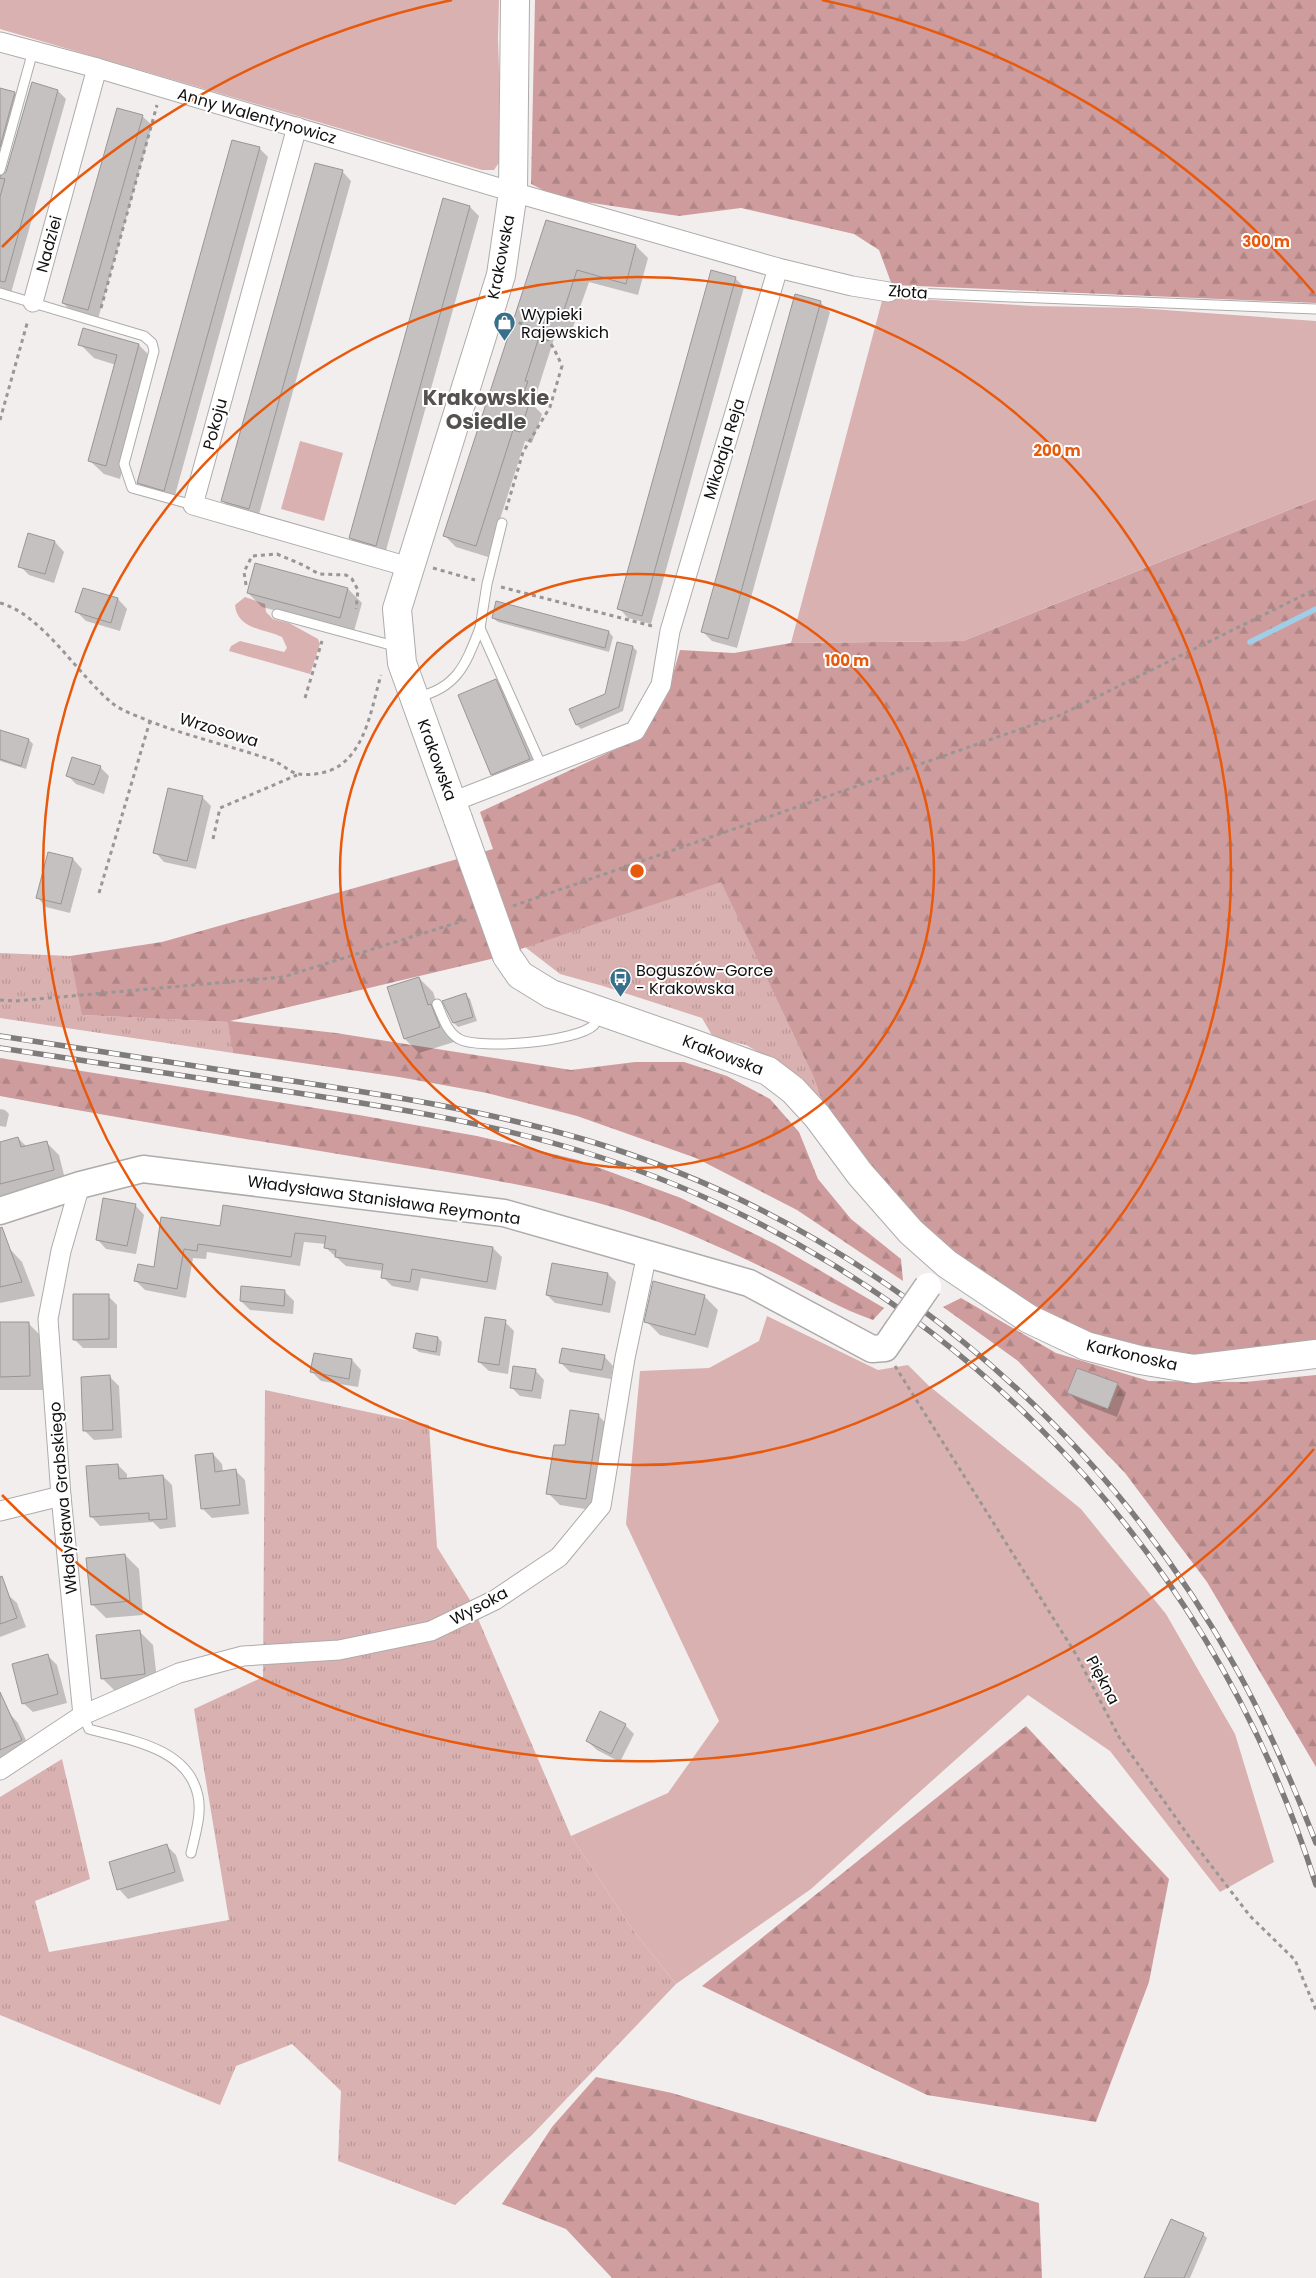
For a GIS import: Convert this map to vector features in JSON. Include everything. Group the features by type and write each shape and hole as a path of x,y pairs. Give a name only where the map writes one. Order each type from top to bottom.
{"main road":[{"name":"Krakowska","path":"515,0 513,192 501,275 397,609 401,655 415,697 507,956 520,975 551,994 694,1044 774,1076 793,1090 817,1116 860,1174 911,1232 955,1270"},
{"name":"Karkonoska","path":"955,1270 1029,1318 1086,1346 1140,1360 1194,1369 1316,1354"}],"street":[{"name":"Anny Walentynowicz","path":"0,42 162,87 513,192"},
{"name":"Nadziei","path":"33,302 97,68"},
{"name":"Pokoju","path":"193,505 297,127"},
{"name":"Złota","path":"513,192 778,268 852,286 889,292"},
{"name":"Mikołaja Reja","path":"455,811 542,767 635,731 661,686 670,631 778,268"},
{"path":"193,505 410,564"},
{"name":"Władysława Stanisława Reymonta","path":"0,1211 80,1185 143,1169 246,1180 504,1213 749,1283 872,1349 890,1340"},
{"name":"Władysława Grabskiego","path":"80,1185 61,1251 48,1319 61,1496 82,1715"},
{"name":"Wysoka","path":"82,1715 179,1673 243,1656 339,1650 431,1631 495,1600 559,1557 601,1506 625,1358 646,1254"},
{"path":"890,1340 928,1286 955,1270"},
{"path":"0,1511 61,1496"},
{"path":"0,1770 82,1715"}],"lane":[{"path":"0,170 33,51"},
{"name":"Złota","path":"889,292 1316,309"},
{"path":"0,293 144,336 152,343 154,351 124,464 132,488 193,505"},
{"path":"415,697 442,689 456,677 468,658 480,628 487,584 502,523"},
{"path":"277,614 401,655"},
{"path":"480,628 542,767"},
{"path":"437,1004 449,1031 455,1036 461,1040 492,1044 531,1042 580,1032 594,1025 600,1012"},
{"path":"82,1715 89,1729 150,1745 175,1760 190,1776 198,1796 198,1819 191,1853"}],"path":[{"path":"97,322 162,87"},
{"path":"0,420 33,302"},
{"path":"489,313 538,330 553,346 562,366 550,407 523,452 502,523"},
{"path":"246,585 244,572 252,556 277,554 303,564 319,574 346,575 352,579 358,590 356,609"},
{"path":"410,564 670,631"},
{"path":"508,908 1058,716 1316,589"},
{"name":"Wrzosowa","path":"0,603 14,606 41,629 113,704 192,737 276,762 297,774"},
{"path":"305,698 322,641 320,636 308,632 308,623"},
{"path":"213,839 220,808 297,774 324,773 339,766 359,744 370,718 384,666 401,655"},
{"path":"99,893 150,721"},
{"path":"0,1000 15,1001 283,977 470,919"},
{"name":"Piękna","path":"890,1340 1077,1656 1120,1737 1190,1838 1250,1916 1294,1960 1316,2010"}],"green space":[{"path":"0,0 499,0 498,38 502,158 494,170 482,170 0,29"},
{"path":"535,0 1316,0 1316,303 892,285 879,250 854,234 741,208 679,216 559,198 531,184"},
{"path":"883,297 1034,306 1138,308 1316,321 1316,499 963,641 791,643"},
{"path":"300,441 343,453 324,521 281,509"},
{"path":"1316,499 1316,1343 1195,1357 1143,1348 1089,1332 1016,1296 918,1227 829,1119 813,1076 721,882 491,959 230,1021 336,1033 571,1070 635,1062 684,1062 727,1076 770,1099 799,1132 818,1179 851,1219 901,1259 903,1281 797,1210 696,1158 577,1116 487,1093 399,1077 233,1053 228,1022 82,1015 70,956 162,942 493,849 480,812 644,736 669,687 680,650 734,653 791,643 963,641"},
{"path":"245,597 265,604 266,612 273,619 289,623 318,639 320,644 310,674 229,651 231,646 240,641 284,652 287,648 282,637 252,627 241,619 235,605"},
{"path":"721,881 813,1076 829,1119 790,1070 746,1045 713,1037 702,1018 560,974 525,947"},
{"path":"0,953 70,956 83,1015 229,1022 233,1053 0,1018"},
{"path":"0,1058 359,1115 477,1136 578,1160 681,1198 775,1244 884,1308 873,1320 861,1316 724,1249 684,1232 623,1210 556,1193 522,1185 0,1096"},
{"path":"961,1298 1056,1353 1149,1381 1245,1382 1316,1375 1316,1767 1207,1582 1125,1473 1018,1361 943,1307"},
{"path":"767,1316 878,1370 908,1365 928,1385 1081,1509 1166,1614 1235,1734 1274,1862 1220,1892 1110,1751 1028,1695 811,1889 676,1984 632,1929 571,1836 668,1793 719,1721 626,1524 640,1371 709,1368 759,1341"},
{"path":"265,1390 429,1425 437,1547 470,1600 571,1836 632,1929 676,1984 532,2135 455,2205 338,2161 341,2091 292,2044 236,2066 220,2105 0,2015 0,1797 62,1759 90,1879 35,1901 49,1952 229,1920 194,1709 263,1677"},
{"path":"1026,1726 1169,1879 1149,1982 1096,2122 927,2095 702,1986"},
{"path":"596,2077 672,2093 1039,2203 1042,2278 612,2278 566,2229 502,2204 552,2127"}],"building":[{"path":"32,82 58,90 5,282 0,281 0,197 5,179 0,178 0,176 6,172"},
{"path":"0,88 15,92 0,147"},
{"path":"117,108 143,115 88,310 62,303"},
{"path":"232,140 260,147 164,491 137,483"},
{"path":"315,163 343,170 249,509 221,501"},
{"path":"443,198 470,206 376,546 349,538"},
{"path":"546,220 636,245 626,284 577,270 561,319 546,315 525,381 528,381 522,398 530,401 520,432 513,430 476,546 443,536"},
{"path":"711,270 736,277 642,616 617,609"},
{"path":"795,294 821,301 728,639 701,632"},
{"path":"83,328 139,344 106,466 88,461 117,355 78,345"},
{"path":"28,533 55,541 45,574 18,567"},
{"path":"255,563 348,588 340,618 247,593"},
{"path":"83,588 118,598 111,623 75,612"},
{"path":"496,601 609,631 605,648 492,618"},
{"path":"617,642 633,646 619,707 576,725 569,709 605,694"},
{"path":"496,679 530,759 491,775 458,695"},
{"path":"0,730 29,739 21,766 0,759"},
{"path":"72,757 101,766 94,785 66,776"},
{"path":"168,788 203,796 187,861 153,853"},
{"path":"48,852 73,858 61,904 36,898"},
{"path":"419,977 428,1005 431,1004 440,1027 404,1039 387,987"},
{"path":"466,993 473,1017 453,1023 442,1001"},
{"path":"18,1137 21,1147 47,1141 54,1170 0,1184 0,1142"},
{"path":"103,1198 136,1204 127,1246 96,1240"},
{"path":"223,1205 493,1247 487,1282 412,1269 410,1282 381,1278 383,1264 335,1257 336,1250 324,1248 326,1236 295,1233 291,1257 198,1244 197,1251 184,1249 177,1289 134,1281 138,1264 154,1267 161,1217 220,1226"},
{"path":"2,1227 22,1282 0,1287 0,1228"},
{"path":"552,1263 608,1273 602,1305 546,1295"},
{"path":"653,1281 705,1295 695,1335 644,1322"},
{"path":"241,1286 285,1290 284,1306 240,1301"},
{"path":"73,1294 109,1294 109,1339 73,1340"},
{"path":"485,1317 506,1320 499,1365 478,1362"},
{"path":"0,1322 29,1322 30,1376 0,1377"},
{"path":"416,1333 438,1337 436,1352 413,1348"},
{"path":"562,1348 605,1355 602,1370 559,1363"},
{"path":"314,1353 352,1359 349,1379 310,1372"},
{"path":"513,1366 536,1369 532,1391 510,1388"},
{"path":"1077,1368 1118,1383 1108,1409 1067,1393"},
{"path":"110,1375 113,1430 83,1431 81,1377"},
{"path":"570,1410 599,1414 586,1499 546,1494 554,1445 565,1445"},
{"path":"213,1453 215,1472 236,1469 240,1505 201,1509 195,1455"},
{"path":"118,1464 119,1479 163,1475 167,1519 149,1520 149,1513 90,1517 86,1466"},
{"path":"125,1554 130,1601 91,1605 86,1558"},
{"path":"2,1576 17,1618 0,1624 0,1577"},
{"path":"140,1630 145,1674 101,1679 96,1635"},
{"path":"48,1654 58,1694 22,1704 12,1664"},
{"path":"0,1692 22,1740 0,1750"},
{"path":"600,1711 626,1724 611,1754 586,1741"},
{"path":"167,1844 175,1872 117,1890 109,1862"},
{"path":"1171,2219 1204,2233 1184,2278 1144,2278"}],"waterway":[{"path":"1250,642 1316,609"}],"railway":[{"path":"0,1036 399,1098 512,1120 586,1140 688,1176 785,1222 877,1278 963,1342 1043,1413 1115,1493 1180,1578 1237,1670 1280,1755 1316,1843"},
{"path":"0,1048 403,1110 477,1124 551,1142 587,1153 714,1201 832,1264 942,1341 1041,1429 1129,1529 1205,1639 1268,1758 1316,1885"}],"place":[{"name":"Wypieki Rajewskich","path":"505,342"},
{"name":"Boguszów-Gorce - Krakowska","path":"620,998"}],"district":[{"name":"Krakowskie Osiedle","path":"486,409"}]}
